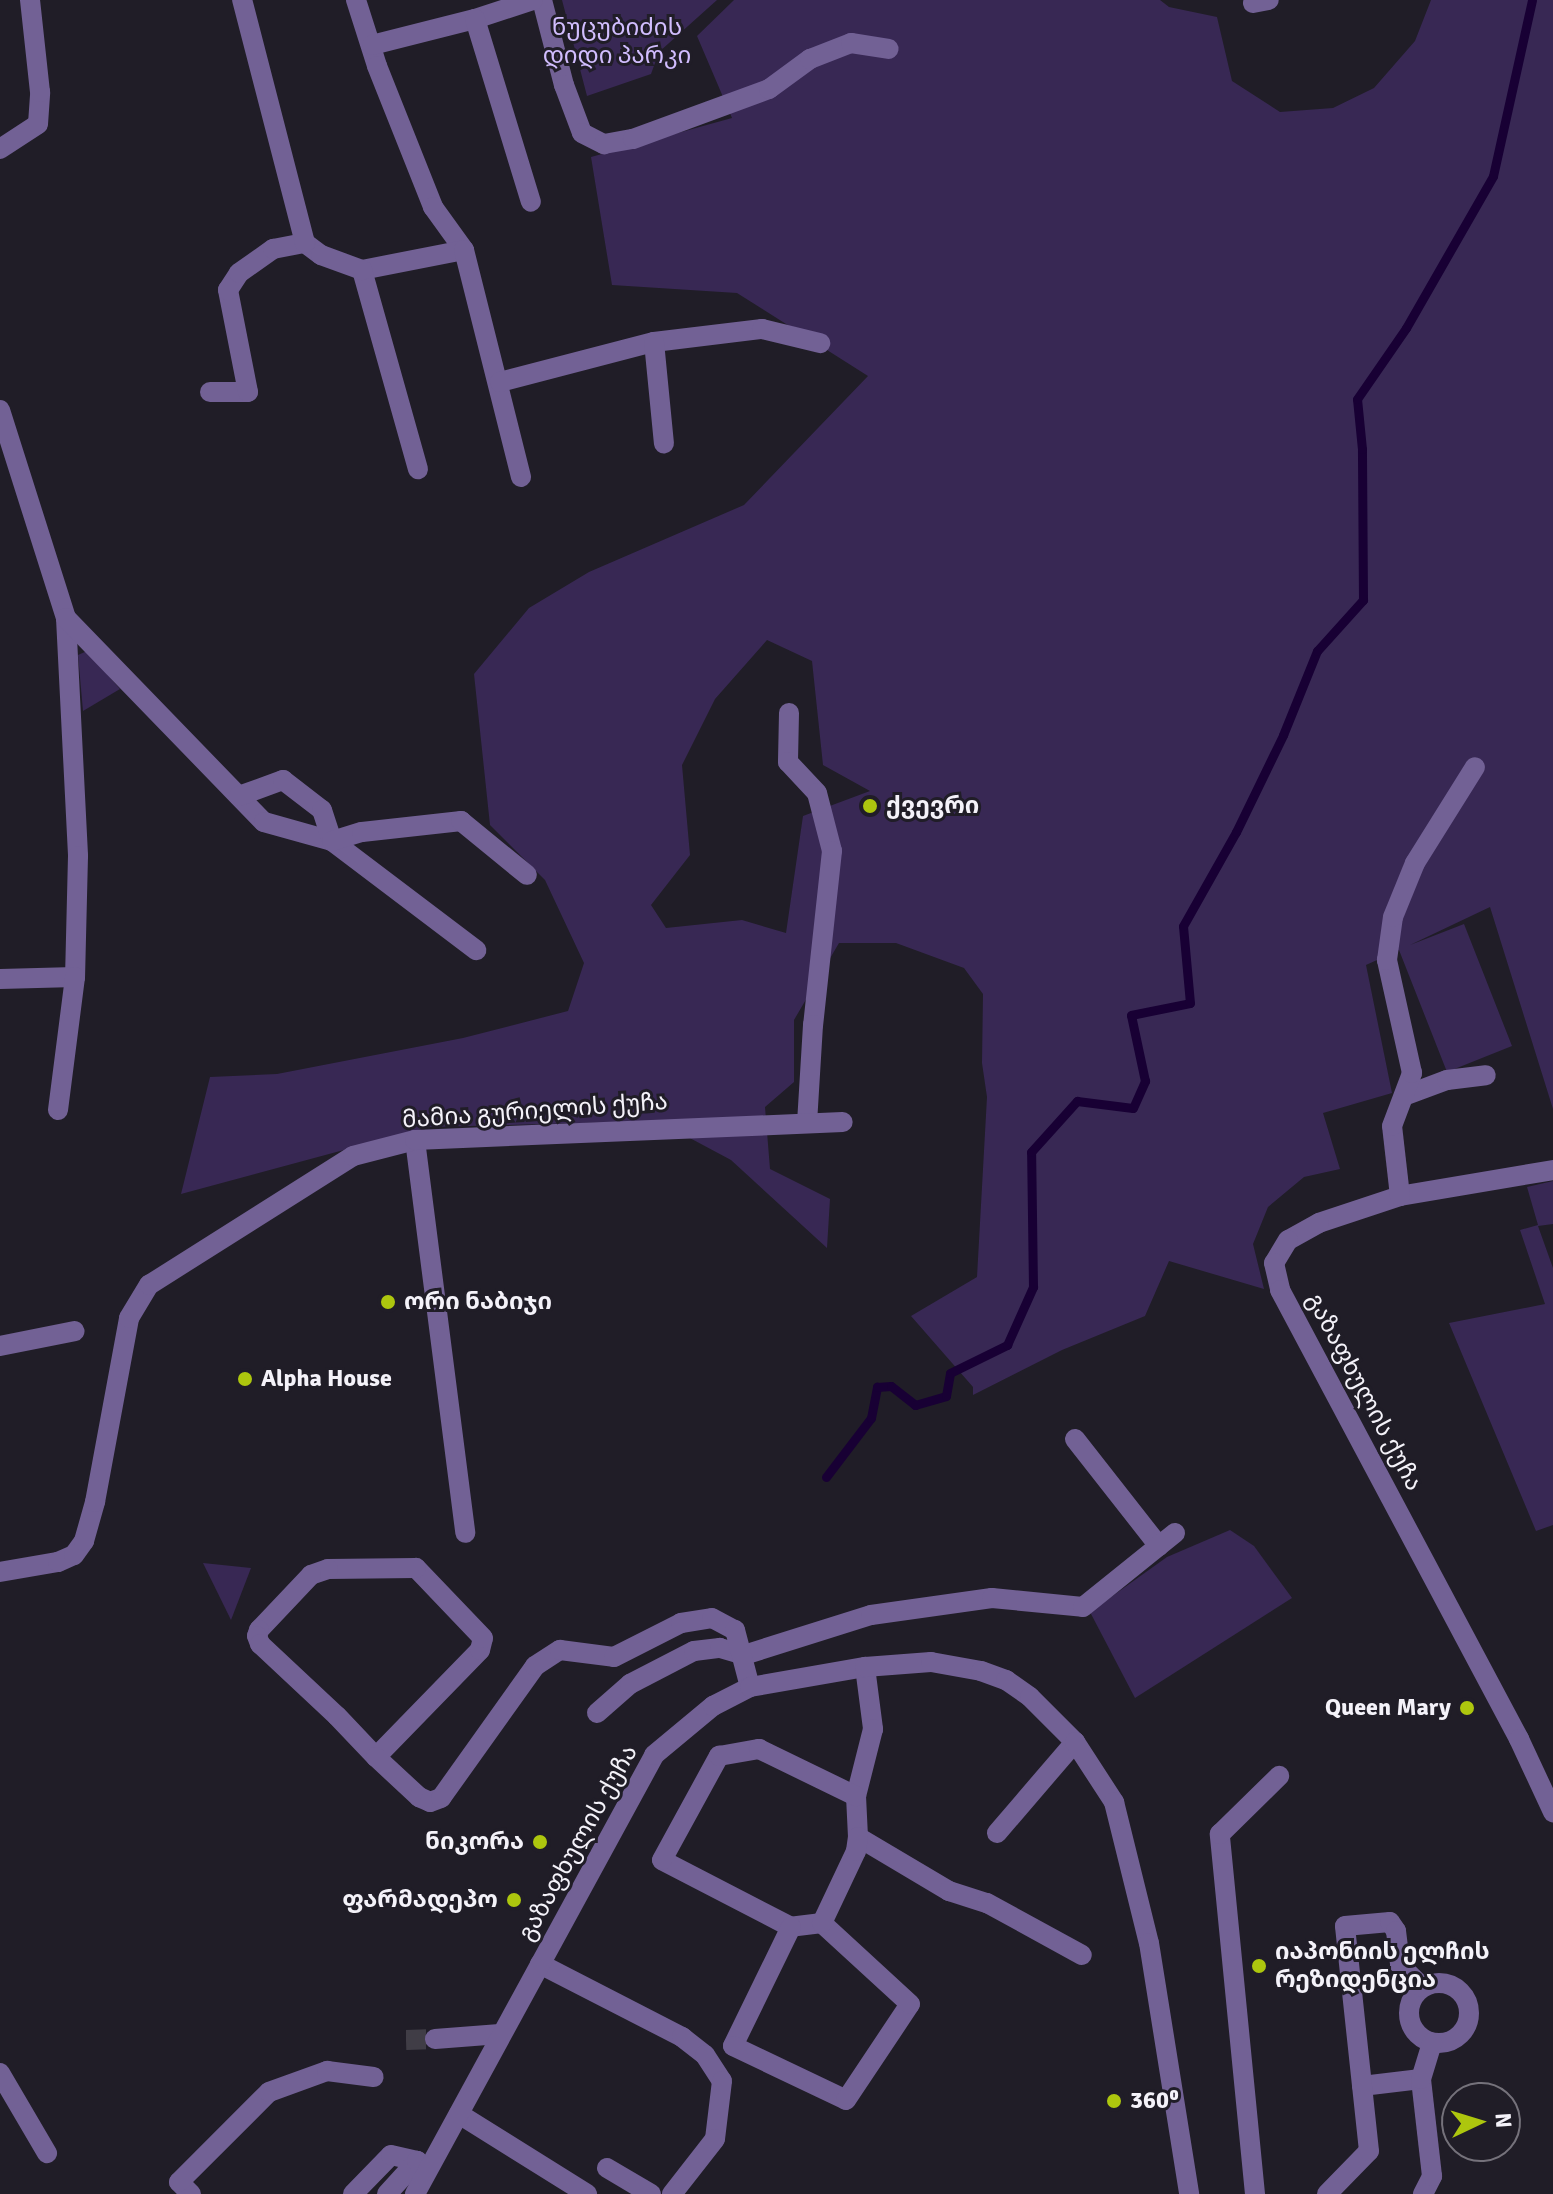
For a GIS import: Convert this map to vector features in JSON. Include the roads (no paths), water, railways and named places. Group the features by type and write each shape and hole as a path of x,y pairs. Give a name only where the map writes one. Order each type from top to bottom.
{"street":[{"path":"0,149 38,124 40,92 30,0"},
{"path":"242,0 305,243 321,255 362,270 464,250"},
{"path":"356,0 377,66 433,207 464,250 500,382 521,477"},
{"path":"372,45 475,19 533,0"},
{"path":"542,0 564,85 582,133 604,144 633,139 769,89 810,59 851,43 889,49"},
{"path":"475,19 531,202"},
{"path":"210,392 248,392 228,290 239,273 273,249 305,243"},
{"path":"362,270 418,469"},
{"path":"500,382 654,342 762,329 820,343"},
{"path":"654,342 664,444"},
{"path":"0,410 66,618 78,856 75,977 58,1110"},
{"path":"66,618 264,822 332,841 476,950"},
{"path":"789,713 788,762 817,793 832,851 813,1025 807,1123"},
{"path":"1400,1196 1392,1126 1412,1073 1387,960 1393,917 1415,863 1475,767"},
{"path":"239,796 283,780 322,810 332,841"},
{"path":"332,841 362,832 461,821 527,875"},
{"path":"0,979 75,977"},
{"path":"1404,1096 1447,1080 1486,1075"},
{"name":"მამია გურიელის ქუჩა","path":"0,1572 58,1562 74,1555 84,1541 95,1502 129,1318 149,1285 353,1156 415,1140 843,1122"},
{"path":"415,1140 465,1533"},
{"name":"გაზაფხულის ქუჩა","path":"1553,1170 1400,1196 1319,1223 1288,1240 1274,1263 1280,1290 1519,1739 1553,1812"},
{"path":"0,1346 75,1331"},
{"path":"597,1713 630,1684 694,1651 720,1648 744,1655 809,1632 915,1607 992,1598 1083,1607 1167,1540 1075,1439"},
{"path":"376,1757 480,1650 483,1638 416,1568 328,1569 311,1575 257,1636 260,1644 376,1757 419,1797 430,1802 441,1798 535,1666 560,1650 614,1657 681,1623 712,1618 735,1630 750,1687"},
{"name":"გაზაფხულის ქუჩა","path":"415,2194 423,2166 459,2114 654,1755 713,1706 750,1687 865,1667 931,1662 981,1671 1006,1680 1030,1697 1075,1742 1114,1802 1149,1943 1189,2194"},
{"path":"822,1923 856,1851 856,1796 873,1729 865,1667"},
{"path":"997,1833 1075,1742"},
{"path":"791,1927 733,2046 846,2100 910,2004 822,1923 791,1927 662,1860 719,1756 759,1749 856,1796"},
{"path":"1255,2194 1220,1834 1279,1776"},
{"path":"858,1837 949,1891 987,1903 1082,1955"},
{"path":"1327,2194 1369,2151 1345,1926 1390,1922 1396,1931 1400,1965 1422,1987"},
{"path":"540,1964 682,2037 705,2055 722,2081 715,2139 672,2194"},
{"path":"1441,1982 1451,1985 1466,1998 1470,2018 1460,2035 1442,2043 1432,2043 1416,2033 1409,2014 1414,1995 1422,1987 1441,1982"},
{"path":"435,2039 500,2034"},
{"path":"1423,2194 1432,2176 1421,2079 1432,2043"},
{"path":"191,2194 179,2182 269,2092 327,2071 374,2077"},
{"path":"0,2073 47,2153"},
{"path":"1362,2086 1421,2079"},
{"path":"459,2114 587,2194"},
{"path":"353,2194 391,2155 423,2166"},
{"path":"387,2194 423,2166"},
{"path":"607,2168 651,2194"}],"waterway":[{"path":"826,1477 871,1418 877,1387 891,1386 915,1405 946,1396 950,1373 1007,1345 1033,1287 1031,1152 1077,1101 1133,1108 1145,1081 1131,1015 1190,1003 1183,926 1236,832 1283,735 1317,651 1363,600 1362,449 1357,399 1406,328 1493,176 1532,0"}],"tunnel":[{"path":"406,2040 435,2039"}],"place":[{"name":"ქვევრი","path":"870,806"},
{"name":"ორი ნაბიჯი","path":"388,1302"},
{"name":"Alpha House","path":"245,1379"},
{"name":"Queen Mary","path":"1467,1708"},
{"name":"ნიკორა","path":"540,1842"},
{"name":"ფარმადეპო","path":"514,1900"},
{"name":"იაპონიის ელჩის რეზიდენცია","path":"1259,1966"},
{"name":"360⁰","path":"1114,2101"}],"park label":[{"name":"ნუცუბიძის დიდი პარკი","path":"617,42"}]}
